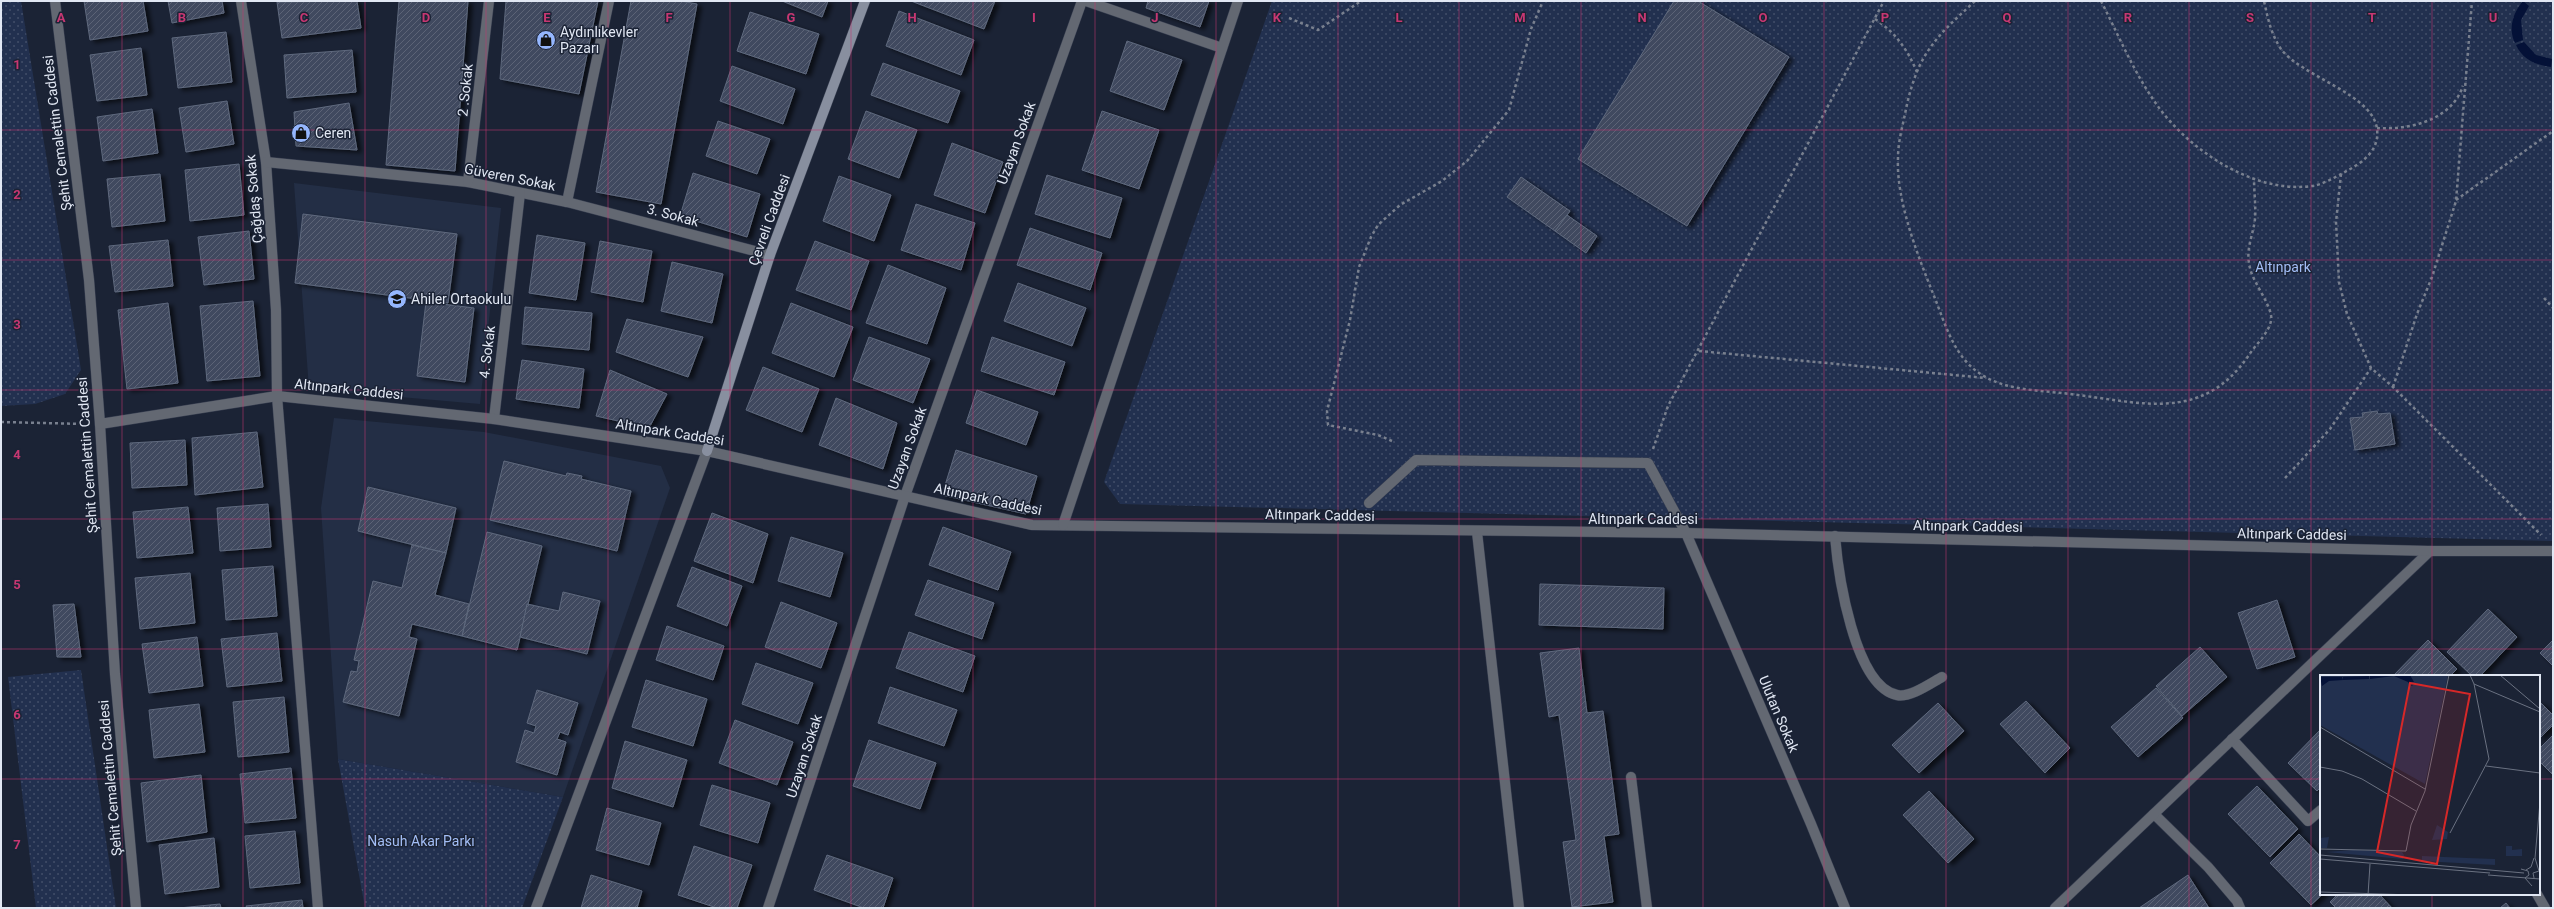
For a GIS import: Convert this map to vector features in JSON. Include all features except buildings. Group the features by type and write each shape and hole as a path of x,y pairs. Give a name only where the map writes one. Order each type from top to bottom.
{"main road":[{"name":"Çevreli Caddesi","path":"707,451 770,255 865,1"}],"street":[{"name":"Şehit Cemalettin Caddesi","path":"55,1 89,280 100,424 115,674 136,908"},
{"name":"Çağdaş Sokak","path":"241,1 266,162 276,310 277,396 318,908"},
{"name":"2 .Sokak","path":"468,182 489,1"},
{"name":"Güveren Sokak","path":"266,162 468,182 567,202 609,1"},
{"name":"Uzayan Sokak","path":"768,908 905,496 1082,1"},
{"path":"1086,1 1222,48"},
{"path":"1063,525 1238,1"},
{"name":"4. Sokak","path":"494,418 520,193"},
{"name":"3. Sokak","path":"567,202 770,255"},
{"name":"Altınpark Caddesi","path":"100,424 277,396 494,418 707,451 1032,525 1477,532 1686,533 2430,551 2553,551"},
{"path":"536,908 707,451"},
{"path":"1369,502 1416,460 1648,463"},
{"name":"Ulutan Sokak","path":"1648,463 1686,533 1811,824 1844,908"},
{"path":"1477,532 1519,908"},
{"path":"1835,536 1838,573 1844,601 1854,634 1871,674 1885,691 1899,696 1915,691 1942,678"},
{"path":"2055,908 2430,551"},
{"path":"2232,739 2308,821 2320,811"},
{"path":"1631,777 1647,908"},
{"path":"2154,814 2208,867 2237,901 2240,908"},
{"path":"2538,895 2545,908"}],"path":[{"path":"1289,18 1318,30 1361,1"},
{"path":"1392,441 1378,435 1328,425 1327,412 1350,320 1355,284 1364,250 1378,225 1389,215 1461,166 1481,146 1509,110 1531,29 1543,1"},
{"path":"1648,463 1668,406 1699,351 1884,1"},
{"path":"1974,1 1950,23 1937,38 1917,72 1908,99 1899,143 1899,183 1916,250 1950,338 1967,363 1987,378"},
{"path":"2101,1 2139,78 2158,106 2200,148 2227,166 2254,179 2288,186 2313,186 2341,174 2366,159 2375,145 2377,128 2364,106 2304,70 2282,50 2270,29 2264,1"},
{"path":"2393,387 2417,314 2432,277 2456,200 2472,1"},
{"path":"1875,19 1899,39 1907,50 1917,72"},
{"path":"2377,128 2397,130 2417,126 2435,118 2450,105 2465,82"},
{"path":"2456,200 2553,131"},
{"path":"2341,174 2336,222 2339,282 2347,314 2371,368 2393,387 2542,536"},
{"path":"1699,351 1987,378 2026,390 2167,405 2201,397 2231,379 2268,330 2272,318 2269,306 2255,283 2249,268 2248,252 2255,221 2254,179"},
{"path":"2544,298 2553,308"},
{"path":"2285,478 2330,429 2371,368"},
{"path":"1,422 100,424"}],"shaded area":[{"path":"2523,1 2529,6 2521,20 2523,40 2515,43 2512,26 2514,16"},
{"path":"2524,42 2536,55 2552,59 2551,67 2540,65 2526,58 2516,45"},
{"name":"Ahiler Ortaokulu","path":"294,183 501,208 480,404 309,389"},
{"path":"334,418 484,432 661,466 670,488 563,797 338,759 321,508"}],"green space":[{"path":"1,1 21,1 81,370 65,394 35,404 1,406"},
{"name":"Altınpark","path":"1272,1 2553,1 2553,541 1120,504 1104,482"},
{"path":"81,670 116,908 36,908 8,677"},
{"name":"Nasuh Akar Parkı","path":"338,759 563,797 522,908 365,908"}],"place":[{"name":"Aydınlıkevler Pazarı","path":"546,40"},
{"name":"Ceren","path":"301,133"},
{"name":"Ahiler Ortaokulu","path":"397,299"}]}
